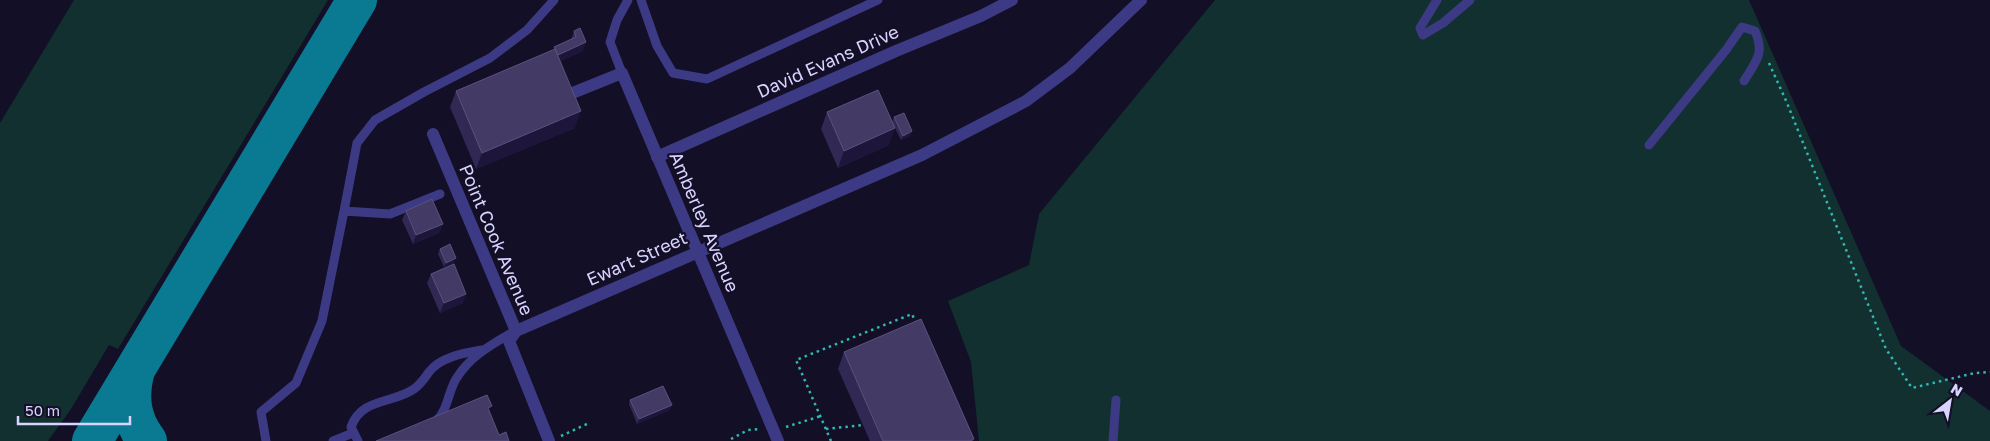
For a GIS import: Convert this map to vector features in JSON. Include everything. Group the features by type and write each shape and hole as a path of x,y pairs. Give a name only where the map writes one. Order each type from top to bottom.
{"street":[{"name":"David Evans Drive","path":"658,157 896,51 981,16 1012,0"},
{"name":"Ewart Street","path":"516,331 910,158 922,155 1026,101 1070,68 1141,0"},
{"path":"565,96 622,73"},
{"name":"Amberley Avenue","path":"622,73 778,441"},
{"name":"Point Cook Avenue","path":"433,134 516,331 509,341 550,441"}],"lane":[{"path":"266,441 261,412 296,383 322,321 357,143 375,120 490,58 527,30 554,0"},
{"path":"622,73 610,42 617,20 628,0"},
{"path":"641,0 657,46 673,73 707,79 878,0"},
{"path":"1437,0 1420,28 1423,35 1442,23 1470,0"},
{"path":"1649,145 1726,50 1742,27 1755,31 1760,44 1759,55 1744,81"},
{"path":"344,211 390,214 440,194"},
{"path":"333,441 356,437 351,427 361,410 413,390 424,381 429,370 446,359 460,353 481,350 516,331"},
{"path":"430,427 440,417 456,379 481,350"},
{"path":"1113,441 1116,400"}],"path":[{"path":"1760,44 1787,103 1886,350 1912,388 1976,373 1990,372"},
{"path":"831,441 796,360 912,314 916,323"},
{"path":"559,441 557,437 589,423"},
{"path":"826,429 863,425"}],"green space":[{"path":"74,0 328,0 118,349 109,345 71,409 48,441 0,441 0,123"},
{"path":"1215,0 1749,0 1901,346 1990,411 1990,441 979,441 971,362 948,301 1029,265 1039,214"}],"building":[{"path":"580,28 586,42 558,55 554,47 576,37 574,31"},
{"path":"555,49 581,111 482,153 456,91"},
{"path":"878,90 895,128 844,151 827,112"},
{"path":"904,113 912,131 903,136 894,117"},
{"path":"432,199 443,224 416,235 406,211"},
{"path":"450,244 456,258 446,263 440,249"},
{"path":"454,264 466,294 444,303 431,274"},
{"path":"921,319 974,439 970,441 883,441 844,352"},
{"path":"663,386 672,405 639,419 630,400"},
{"path":"487,395 492,406 488,408 499,435 506,432 509,441 376,441"}],"taxiway":[{"path":"92,441 357,0"},
{"path":"135,370 131,398 132,407 137,424 147,441"}]}
